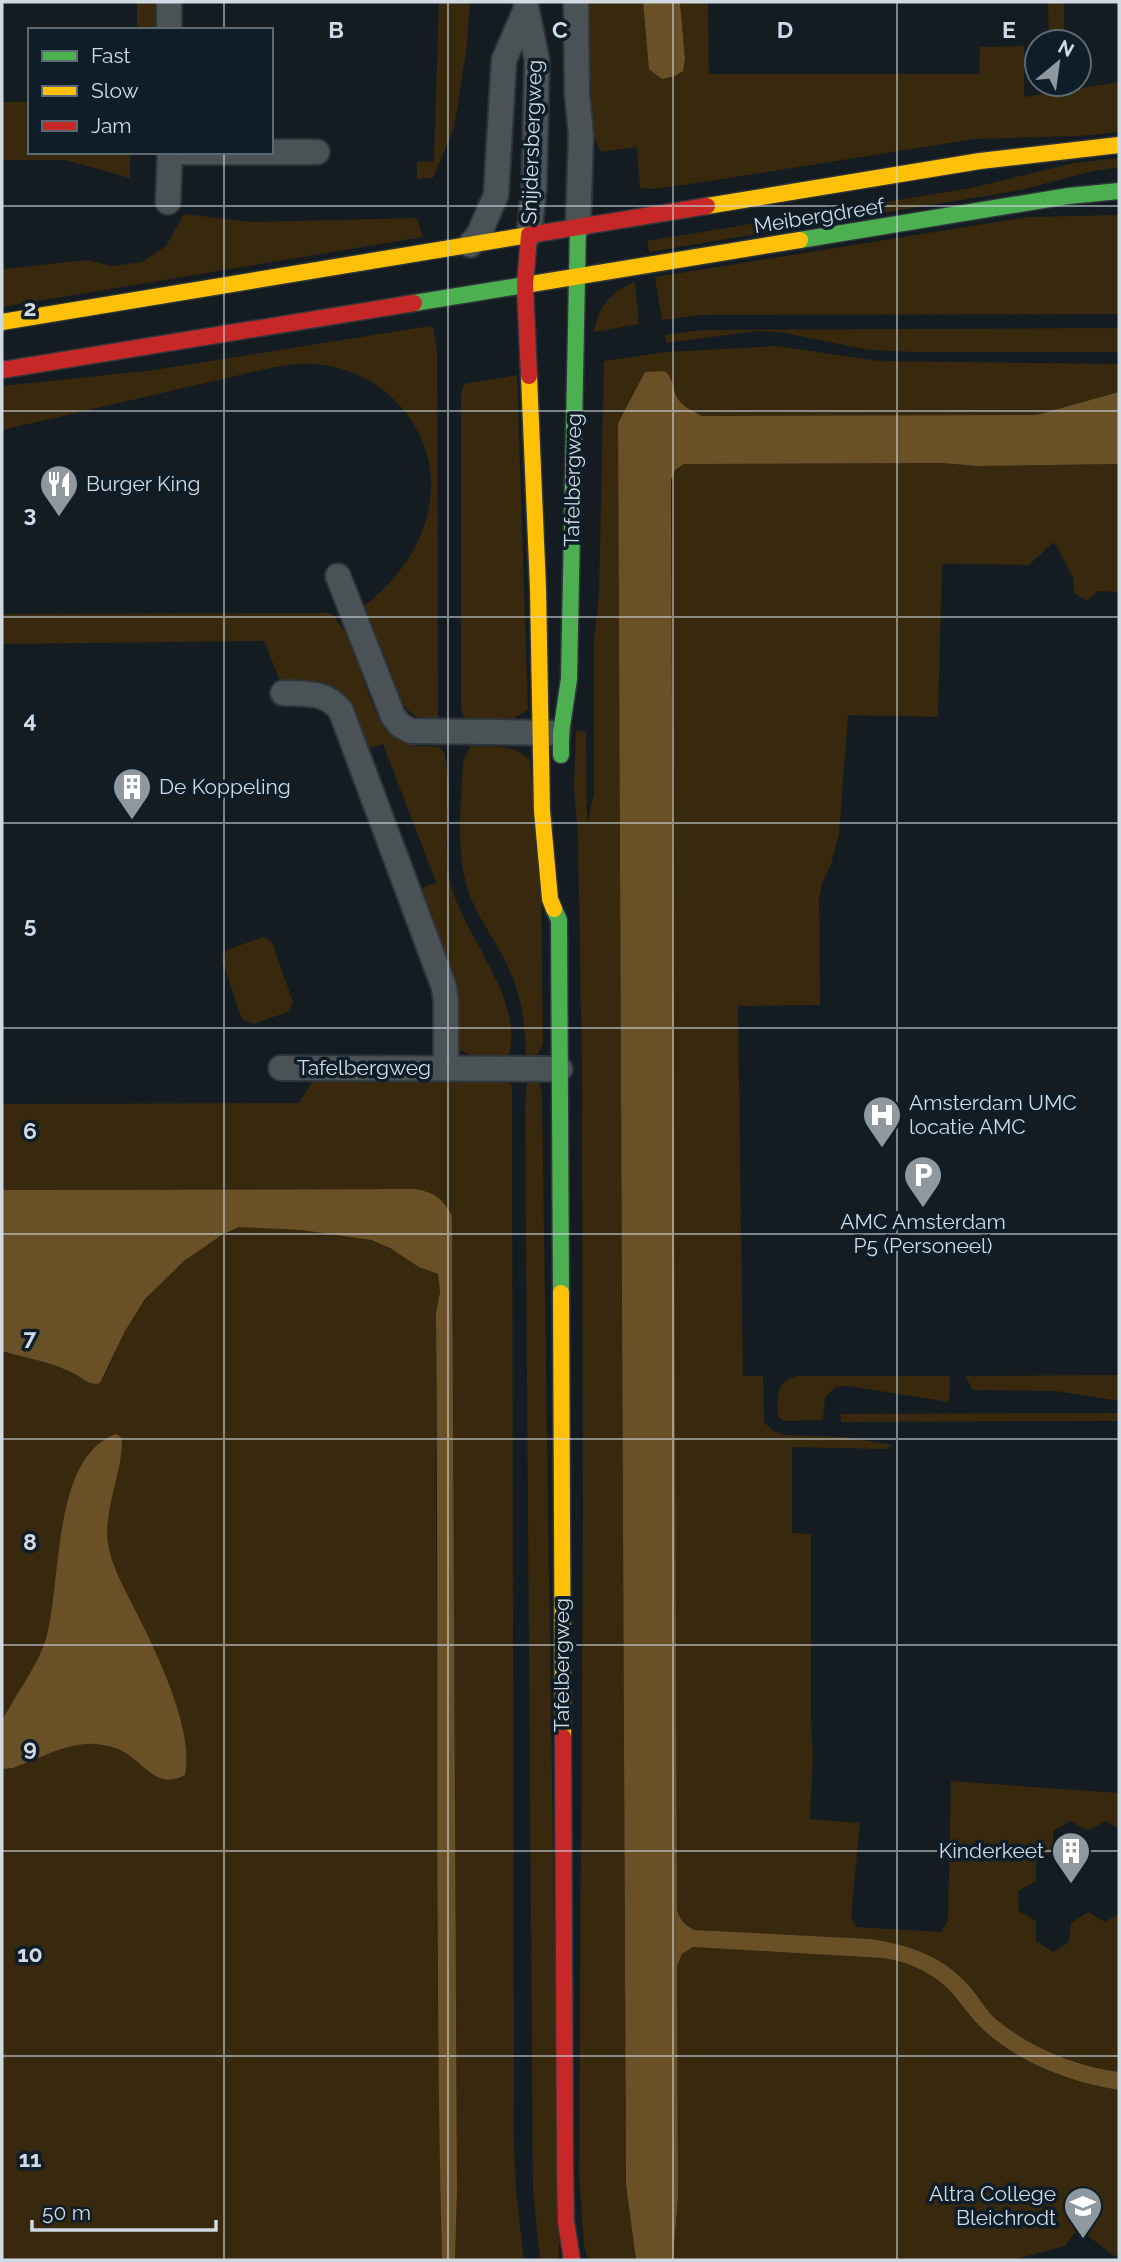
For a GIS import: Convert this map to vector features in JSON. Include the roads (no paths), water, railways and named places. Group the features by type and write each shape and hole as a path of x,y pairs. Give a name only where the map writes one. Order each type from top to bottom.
{"main road":[{"name":"Meibergdreef","path":"2,322 980,161 1119,145"},
{"name":"Meibergdreef","path":"2,370 1068,196 1119,191"},
{"name":"Tafelbergweg","path":"559,920 550,899 542,811 552,733 569,679 578,227"},
{"name":"Tafelbergweg","path":"529,235 525,285 552,733 561,769"},
{"name":"Tafelbergweg","path":"566,889 566,902 559,920 565,2170 566,2222 572,2260"}],"street":[{"path":"169,2 169,28"},
{"name":"Snijdersbergweg","path":"576,2 577,93 581,136 578,227"},
{"name":"Snijdersbergweg","path":"526,5 537,60 534,188 529,235"},
{"name":"Snijdersbergweg","path":"470,245 479,234 496,195 504,60 526,5"},
{"path":"273,152 317,152"},
{"path":"168,202 170,154"},
{"path":"338,576 393,716 400,725 411,731 552,733"},
{"name":"Tafelbergweg","path":"283,694 320,695 341,711 444,987 446,1068"},
{"name":"Tafelbergweg","path":"281,1068 560,1069"}],"place":[{"name":"Burger King","path":"59,518"},
{"name":"De Koppeling","path":"132,821"},
{"name":"Amsterdam UMC locatie AMC","path":"882,1149"},
{"name":"AMC Amsterdam P5 (Personeel)","path":"923,1209"},
{"name":"Kinderkeet","path":"1071,1885"},
{"name":"Altra College Bleichrodt","path":"1083,2240"}]}
